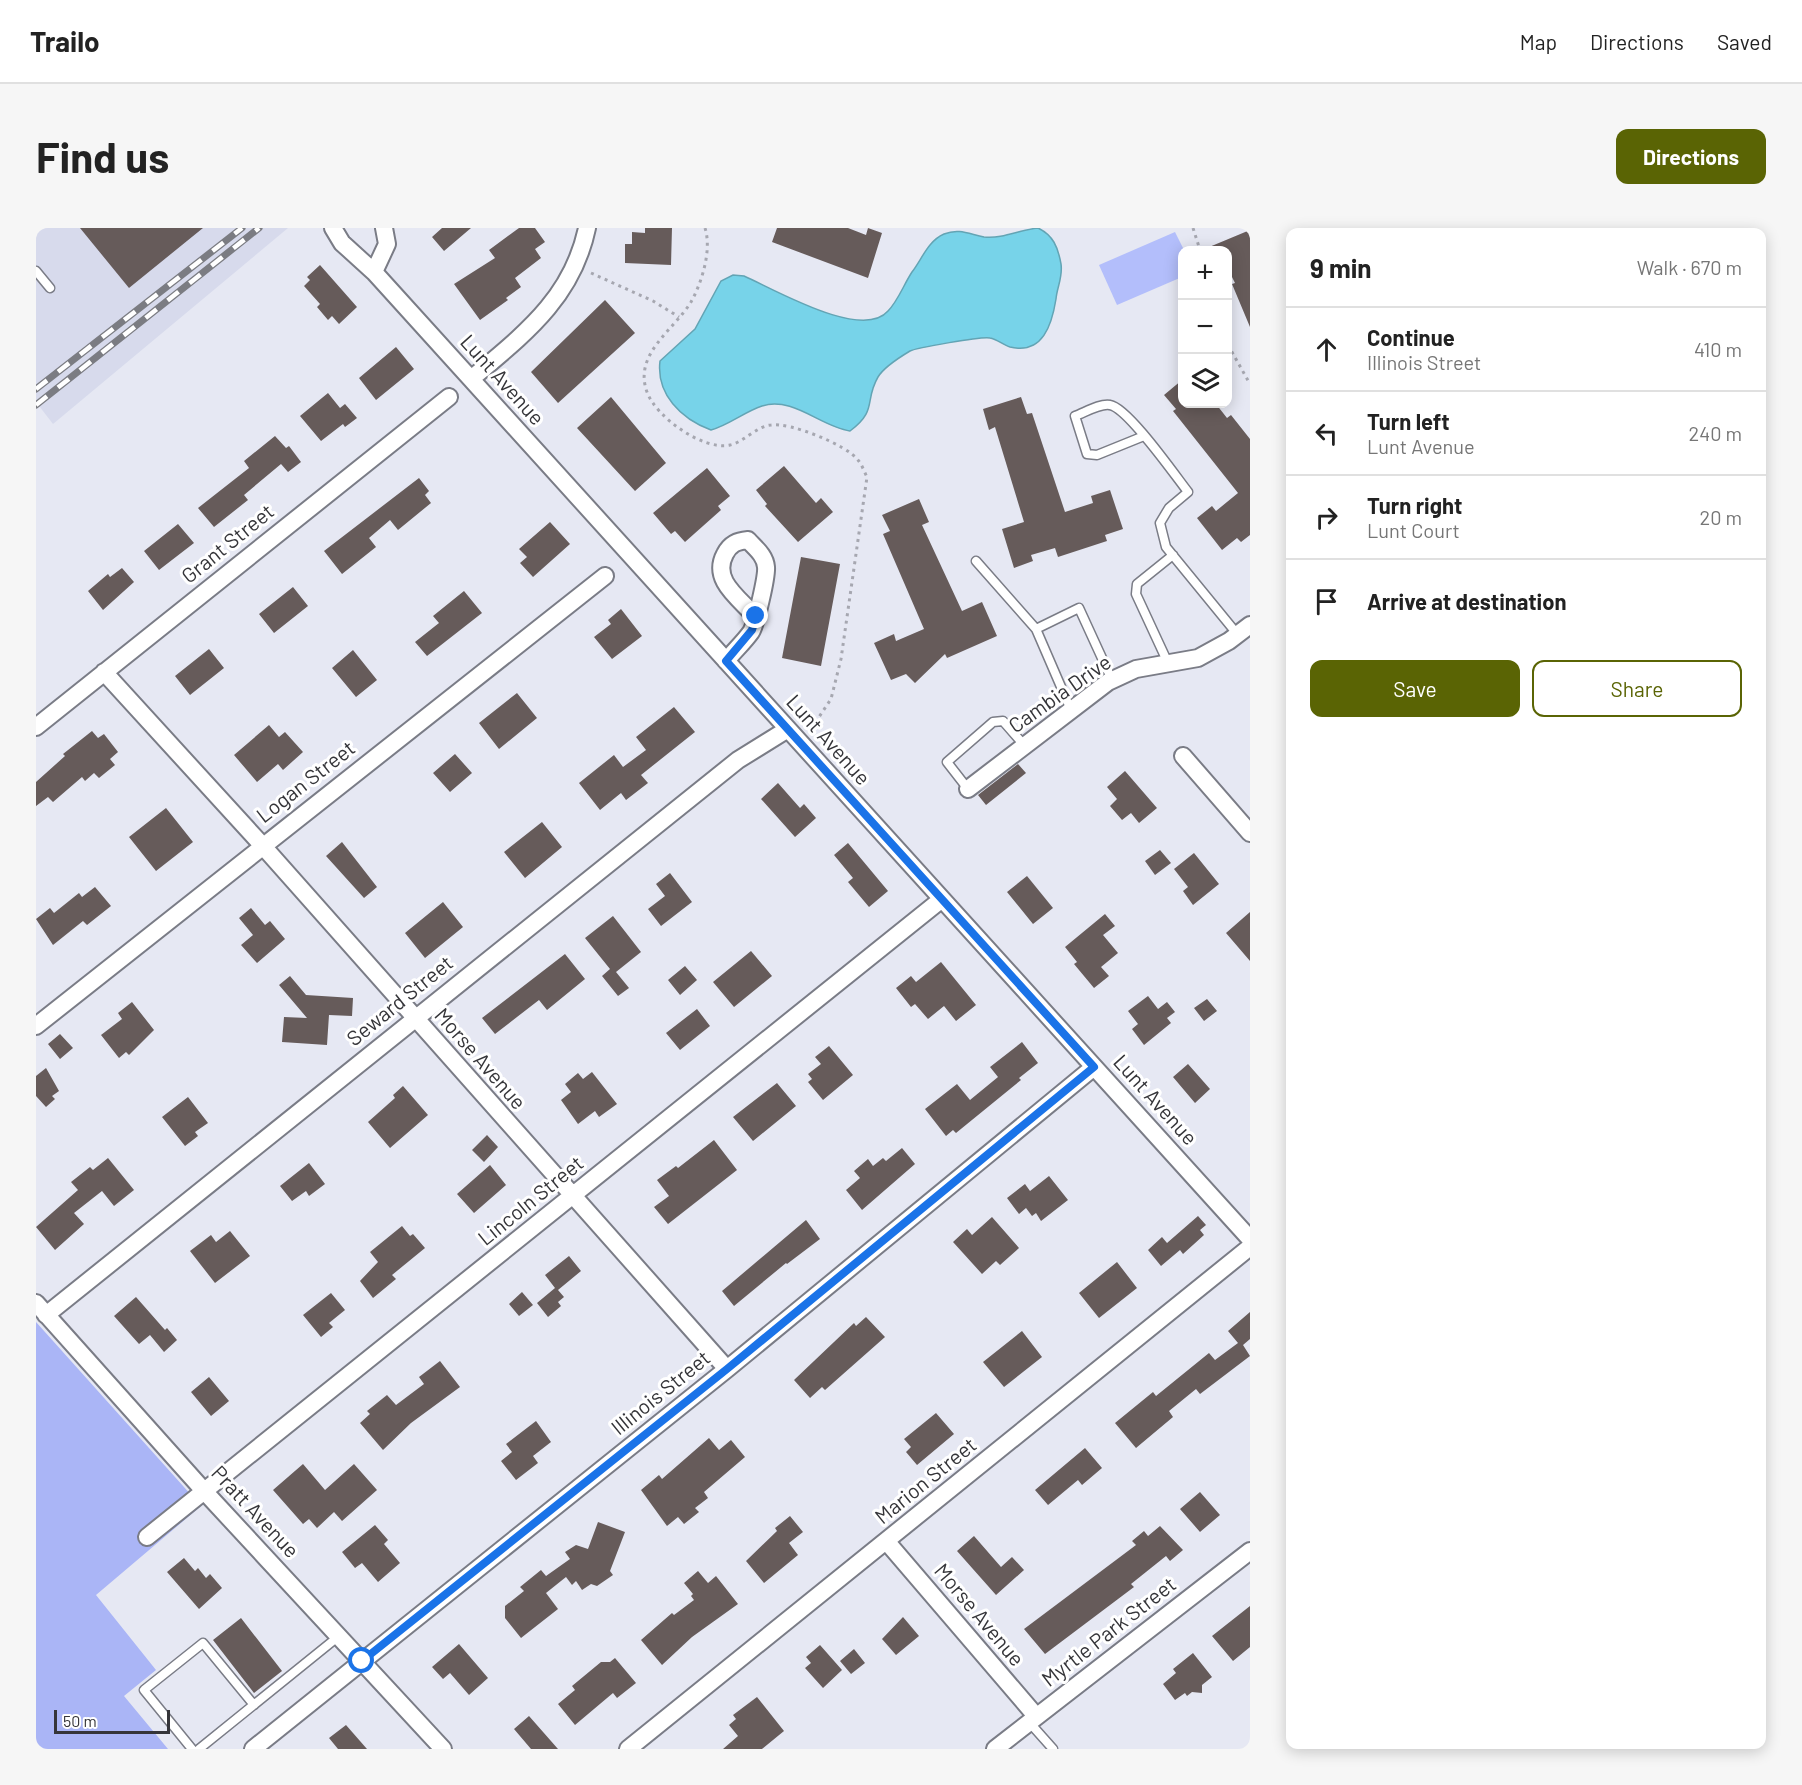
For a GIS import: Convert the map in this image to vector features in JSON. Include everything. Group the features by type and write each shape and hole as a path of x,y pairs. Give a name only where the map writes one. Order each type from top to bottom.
{"street":[{"name":"Lunt Avenue","path":"333,228 342,243 374,272 1250,1239"},
{"path":"374,272 387,244 384,228"},
{"path":"471,379 547,313 570,275 587,228"},
{"name":"Grant Street","path":"36,727 449,397"},
{"name":"Logan Street","path":"36,1026 605,576"},
{"path":"726,661 752,630 756,616"},
{"name":"Cambia Drive","path":"968,789 1112,680 1136,669 1198,658 1244,630"},
{"name":"Morse Avenue","path":"105,672 262,845 727,1369"},
{"name":"Seward Street","path":"41,1309 414,1018 738,760 788,729"},
{"path":"1183,756 1250,832"},
{"name":"Lincoln Street","path":"147,1537 942,899"},
{"name":"Illinois Street","path":"253,1749 727,1369 1094,1067"},
{"name":"Marion Street","path":"628,1749 1250,1247"},
{"name":"Pratt Avenue","path":"41,1309 205,1492 443,1749"},
{"name":"Morse Avenue","path":"887,1542 1033,1719"},
{"name":"Myrtle Park Street","path":"996,1749 1250,1551"}],"lane":[{"path":"36,271 50,288"},
{"path":"1144,436 1097,455 1087,454 1074,416 1108,404 1122,408 1144,436 1188,492 1169,508 1160,523 1166,547 1244,630"},
{"path":"1168,663 1136,594 1137,584 1173,555"},
{"path":"976,561 1036,629 1071,710"},
{"path":"1036,629 1079,608 1112,680"},
{"path":"968,789 947,762 993,722 1003,721 1024,746"},
{"path":"199,1749 339,1636"},
{"path":"192,1749 144,1690 203,1643 254,1705"},
{"path":"1033,1719 1053,1749"}],"path":[{"path":"705,228 708,253 691,302 662,335 644,373 647,393 665,415 691,437 710,447 732,445 770,424 794,428 841,448 858,459 867,477 841,659 831,699 819,717 806,729"},
{"path":"1193,228 1199,246"},
{"path":"591,273 653,301 679,317"},
{"path":"1232,353 1250,384"}],"shaded area":[{"path":"36,228 288,228 53,424 36,402"},
{"path":"1038,228 1048,234 1054,242 1061,264 1061,278 1052,318 1038,342 1021,348 1010,347 985,338 910,351 892,362 878,377 864,417 850,431 828,424 796,408 773,404 762,406 711,430 681,412 666,394 660,373 660,361 695,329 721,281 733,275 744,276 796,301 839,317 859,320 876,319 892,307 926,251 938,237 949,232 984,237 1004,236"},
{"path":"1175,232 1182,246 1178,246 1178,279 1117,305 1099,265"},
{"path":"36,1322 201,1506 96,1595 156,1670 124,1696 168,1749 36,1749"}],"building":[{"path":"80,228 203,228 129,288"},
{"path":"442,228 471,228 444,251 432,237"},
{"path":"519,228 535,228 545,242 535,249 541,258 515,278 521,287 506,298 508,300 480,320 454,284 495,258 489,250"},
{"path":"645,228 672,228 671,265 625,263 625,244 632,244 632,232 645,233"},
{"path":"777,228 848,228 866,235 868,228 882,233 868,278 772,242"},
{"path":"1250,230 1250,327 1232,284 1235,283 1232,277 1232,246 1212,246"},
{"path":"320,265 357,307 339,324 332,316 328,320 317,307 320,304 304,286 310,280 307,277"},
{"path":"605,300 635,333 558,403 531,372"},
{"path":"396,347 414,369 376,400 359,378"},
{"path":"1178,383 1178,408 1219,408 1227,418 1231,415 1250,439 1250,535 1241,542 1237,538 1222,550 1197,518 1212,506 1216,511 1238,493 1173,411 1176,409 1164,395"},
{"path":"328,393 340,408 345,404 357,418 345,427 343,424 321,441 300,416"},
{"path":"611,397 666,463 635,491 577,428"},
{"path":"1021,397 1027,414 1032,413 1065,512 1093,503 1091,496 1110,490 1123,529 1105,535 1107,541 1058,557 1055,548 1031,555 1033,561 1014,568 1002,529 1024,522 995,427 989,430 983,409"},
{"path":"275,436 286,448 289,446 301,462 288,472 281,464 244,495 248,500 214,527 198,508 249,468 244,461"},
{"path":"784,466 816,503 821,498 833,512 798,542 765,506 767,504 756,490"},
{"path":"707,468 730,496 718,506 721,510 685,542 675,531 671,534 653,513"},
{"path":"419,478 429,491 425,495 431,503 398,530 390,520 369,538 376,547 342,574 324,551"},
{"path":"919,499 929,522 922,525 962,611 982,602 997,636 947,658 945,654 915,683 906,674 891,680 874,643 894,634 896,641 924,629 883,534 890,531 882,515"},
{"path":"550,522 570,544 533,577 520,563 527,557 519,549"},
{"path":"178,524 194,543 159,570 144,551"},
{"path":"801,557 840,564 821,666 782,658"},
{"path":"122,568 134,582 103,610 88,591 108,574 110,577"},
{"path":"293,587 308,606 274,633 259,614"},
{"path":"464,591 482,613 427,656 415,642 439,623 433,616"},
{"path":"621,609 642,636 612,659 594,637 611,624 608,620"},
{"path":"209,649 224,668 190,695 175,676"},
{"path":"353,650 377,680 356,697 332,668"},
{"path":"517,693 537,718 499,749 479,723"},
{"path":"674,707 695,732 641,775 648,783 626,800 621,793 600,810 579,783 614,755 623,767 646,750 636,737"},
{"path":"269,725 279,737 285,732 303,752 283,770 278,764 257,782 234,755"},
{"path":"92,731 98,738 104,734 118,752 110,759 115,765 99,778 94,773 85,781 82,777 53,802 48,797 36,806 36,782 65,756 63,754"},
{"path":"455,754 472,773 450,792 433,773"},
{"path":"1018,764 1026,773 986,805 978,795"},
{"path":"1125,771 1157,808 1139,823 1131,813 1122,820 1110,806 1117,799 1107,787"},
{"path":"778,783 800,808 804,804 816,818 795,837 761,799"},
{"path":"166,808 193,842 156,871 129,837"},
{"path":"542,822 562,847 525,878 504,852"},
{"path":"342,842 377,887 364,898 326,856"},
{"path":"848,843 888,891 869,907 848,882 853,878 834,855"},
{"path":"1160,850 1171,863 1155,875 1145,861"},
{"path":"1194,853 1219,884 1193,905 1183,891 1188,887 1174,869"},
{"path":"670,873 692,902 661,926 648,909 665,896 656,884"},
{"path":"1027,876 1053,908 1033,924 1007,892"},
{"path":"95,887 111,906 87,925 83,921 53,945 36,919 50,908 54,913 79,893 82,897"},
{"path":"443,902 463,927 425,958 405,933"},
{"path":"251,908 265,925 270,921 285,939 257,963 241,945 253,935 239,918"},
{"path":"1250,912 1250,961 1226,933"},
{"path":"1105,914 1115,926 1103,935 1118,953 1101,967 1109,976 1094,988 1074,964 1077,962 1065,947"},
{"path":"613,916 641,952 616,972 629,988 618,996 602,976 610,969 585,938"},
{"path":"751,951 772,976 734,1007 713,982"},
{"path":"565,954 585,979 547,1010 539,1000 495,1034 482,1018"},
{"path":"941,962 976,1005 956,1021 944,1006 928,1019 915,1004 911,1007 896,988 911,976 916,982"},
{"path":"685,966 697,980 680,995 668,980"},
{"path":"290,976 306,995 353,998 352,1016 329,1015 327,1045 282,1042 284,1017 307,1018 279,985"},
{"path":"1148,996 1158,1009 1167,1002 1175,1012 1167,1018 1171,1023 1144,1045 1132,1029 1138,1024 1128,1011"},
{"path":"1207,999 1217,1011 1204,1021 1194,1008"},
{"path":"132,1002 154,1030 129,1055 126,1052 119,1058 101,1035 122,1019 118,1013"},
{"path":"697,1009 710,1026 680,1050 666,1033"},
{"path":"60,1034 73,1048 60,1059 48,1044"},
{"path":"1022,1042 1038,1063 1019,1078 1021,1080 956,1133 953,1130 946,1136 925,1109 957,1084 970,1100 998,1077 990,1067"},
{"path":"829,1046 853,1075 823,1100 808,1082 812,1079 808,1074 821,1064 815,1057"},
{"path":"1188,1064 1210,1089 1195,1103 1173,1077"},
{"path":"46,1068 59,1091 52,1096 55,1099 46,1107 36,1096 36,1076"},
{"path":"592,1072 617,1104 599,1117 595,1111 578,1124 561,1100 571,1092 565,1084 578,1073 583,1079"},
{"path":"777,1083 796,1106 753,1141 733,1117"},
{"path":"403,1086 428,1115 390,1148 368,1122 395,1098 393,1095"},
{"path":"188,1097 208,1123 195,1132 198,1136 185,1146 162,1117"},
{"path":"487,1135 498,1147 484,1162 472,1150"},
{"path":"714,1140 737,1170 668,1224 654,1207 669,1196 657,1180 676,1166 678,1168"},
{"path":"902,1148 915,1164 862,1210 846,1190 860,1178 854,1171 868,1159 873,1166 883,1158 886,1161"},
{"path":"108,1158 134,1190 114,1206 102,1191 74,1213 84,1224 55,1250 36,1227 78,1190 71,1182 90,1167 93,1170"},
{"path":"309,1163 325,1184 309,1196 306,1191 292,1201 280,1186"},
{"path":"490,1165 506,1185 474,1213 457,1194"},
{"path":"1049,1176 1068,1200 1041,1221 1036,1213 1032,1216 1026,1208 1019,1214 1007,1198 1025,1184 1030,1191"},
{"path":"1198,1216 1206,1225 1200,1230 1204,1235 1183,1254 1180,1250 1161,1266 1148,1250 1162,1237 1167,1243"},
{"path":"992,1217 1019,1248 1000,1265 996,1261 982,1274 953,1242 967,1229 972,1235"},
{"path":"806,1220 820,1239 786,1263 734,1306 722,1291"},
{"path":"402,1226 410,1236 413,1234 425,1248 392,1275 396,1279 373,1298 360,1281 378,1262 370,1252"},
{"path":"230,1231 250,1256 215,1283 190,1251 211,1235 216,1242"},
{"path":"569,1256 581,1271 558,1290 564,1297 558,1302 561,1306 548,1317 537,1303 555,1288 545,1275"},
{"path":"1117,1262 1137,1288 1099,1318 1079,1293"},
{"path":"522,1292 533,1305 519,1316 509,1304"},
{"path":"331,1293 345,1310 329,1323 333,1327 321,1337 303,1315"},
{"path":"136,1297 177,1340 164,1352 150,1335 139,1344 114,1316"},
{"path":"1250,1312 1250,1339 1243,1345 1250,1356 1200,1394 1196,1389 1169,1411 1173,1417 1136,1448 1115,1423 1153,1392 1156,1396 1209,1353 1215,1360 1238,1343 1228,1331"},
{"path":"866,1317 885,1337 825,1390 822,1387 810,1398 794,1380 854,1323 856,1326"},
{"path":"1022,1331 1042,1357 1004,1387 983,1362"},
{"path":"440,1361 460,1387 411,1423 383,1450 360,1423 370,1414 367,1411 387,1395 396,1405 424,1384 419,1377"},
{"path":"209,1377 229,1401 211,1416 191,1392"},
{"path":"936,1413 954,1434 917,1465 906,1452 911,1447 904,1439"},
{"path":"536,1421 551,1442 533,1456 538,1463 516,1480 501,1461 512,1452 506,1444"},
{"path":"709,1438 719,1450 731,1440 745,1457 704,1492 708,1498 695,1508 699,1512 684,1524 678,1517 667,1526 641,1490 659,1475 662,1479"},
{"path":"1085,1448 1102,1468 1082,1485 1078,1480 1048,1505 1035,1490"},
{"path":"303,1464 325,1490 354,1464 377,1490 342,1521 334,1512 317,1528 309,1519 303,1524 273,1490"},
{"path":"1200,1492 1220,1515 1200,1532 1180,1509"},
{"path":"790,1516 803,1532 789,1543 798,1555 764,1583 746,1561 777,1531 775,1528"},
{"path":"598,1522 625,1532 610,1571 613,1575 597,1586 591,1584 582,1590 576,1581 572,1585 566,1577 546,1593 558,1609 521,1638 505,1618 505,1606 524,1591 520,1587 541,1570 546,1576 570,1559 565,1552 576,1545 588,1549"},
{"path":"375,1525 388,1540 384,1544 400,1563 378,1582 362,1563 355,1568 342,1552"},
{"path":"1160,1526 1183,1550 1170,1561 1166,1556 1131,1584 1134,1587 1045,1654 1024,1629 1136,1545 1132,1541 1144,1531 1148,1536"},
{"path":"974,1536 1001,1567 1012,1557 1024,1570 996,1595 957,1551"},
{"path":"184,1558 195,1571 198,1568 206,1578 210,1574 222,1588 199,1609 167,1572"},
{"path":"698,1571 708,1583 716,1576 738,1604 692,1637 662,1665 641,1640 672,1613 674,1615 694,1600 691,1596 693,1594 684,1583"},
{"path":"1250,1606 1250,1647 1233,1661 1212,1636"},
{"path":"903,1617 919,1636 896,1655 882,1639"},
{"path":"241,1618 282,1671 254,1693 213,1640"},
{"path":"459,1644 488,1678 469,1695 450,1673 443,1679 432,1667"},
{"path":"820,1645 842,1670 823,1688 805,1668 811,1663 806,1657"},
{"path":"854,1649 865,1663 851,1674 840,1661"},
{"path":"1193,1653 1212,1677 1202,1685 1202,1693 1192,1692 1187,1696 1185,1693 1175,1700 1163,1684 1176,1673 1173,1669"},
{"path":"615,1658 636,1683 617,1698 613,1693 575,1725 558,1704 575,1690 572,1686 601,1662 610,1662"},
{"path":"757,1697 784,1731 762,1749 723,1749 738,1736 729,1725 736,1719 733,1715"},
{"path":"529,1716 558,1749 531,1749 514,1729"},
{"path":"346,1725 367,1749 338,1749 329,1738"}],"railway":[{"path":"36,389 242,228"},
{"path":"36,405 259,228"}],"route":[{"path":"362,1661 727,1369 1094,1067 726,661 752,630 756,616"}]}
